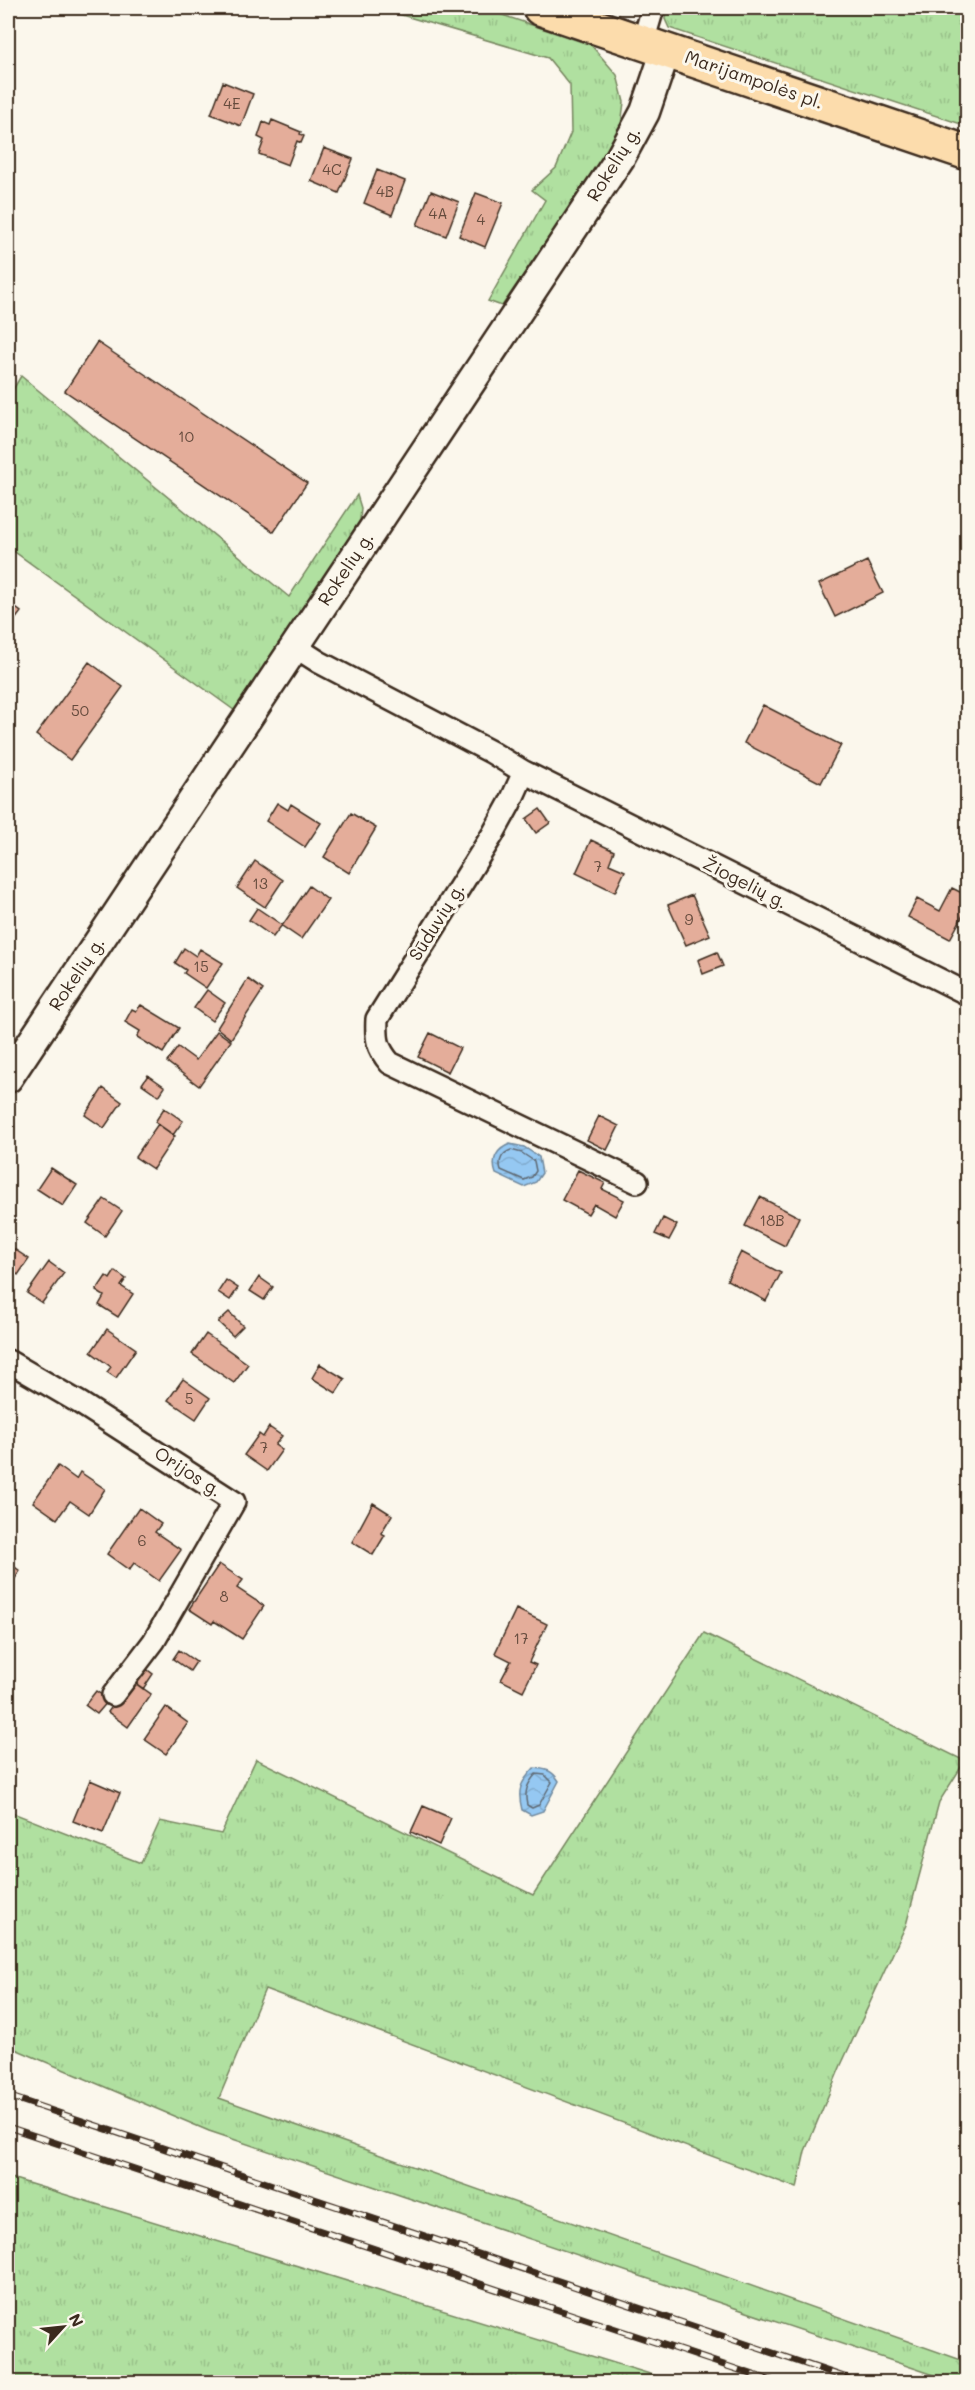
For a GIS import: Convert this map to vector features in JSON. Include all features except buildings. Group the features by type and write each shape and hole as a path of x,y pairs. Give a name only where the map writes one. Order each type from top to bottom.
{"main road":[{"name":"Marijampolės pl.","path":"540,8 968,153"},
{"name":"Rokelių g.","path":"8,1078 620,158 645,112 654,46"}],"street":[{"path":"654,8 654,46"},
{"path":"294,646 319,662 491,752 524,772"},
{"name":"Žiogelių g.","path":"524,772 968,994"},
{"name":"Sūduvių g.","path":"524,772 493,834 377,1019 376,1032 379,1050 390,1063 637,1182"},
{"name":"Orijos g.","path":"8,1361 80,1403 234,1502 154,1641 113,1695"}],"green space":[{"path":"378,8 482,8 591,45 617,75 624,102 620,133 502,306 488,301 545,200 532,190 556,168 571,132 570,85 548,58"},
{"path":"666,8 967,8 967,126 669,28 665,19"},
{"path":"21,376 289,597 357,495 361,508 360,520 238,713 8,547 8,398"},
{"path":"704,1633 965,1761 939,1802 906,1925 841,2065 805,2151 797,2188 265,1989 219,2098 967,2362 967,2382 955,2382 209,2131 8,2046 8,1811 141,1863 160,1821 221,1834 256,1759 533,1895"},
{"path":"8,2177 676,2382 8,2382"}],"water":[{"path":"510,1144 524,1147 539,1157 542,1173 536,1182 524,1187 496,1174 494,1164 496,1156 501,1149"},
{"path":"534,1768 554,1774 559,1781 543,1811 531,1815 522,1810 520,1792 523,1783"}],"railway":[{"path":"8,2096 859,2382"},
{"path":"8,2127 775,2382"}]}
